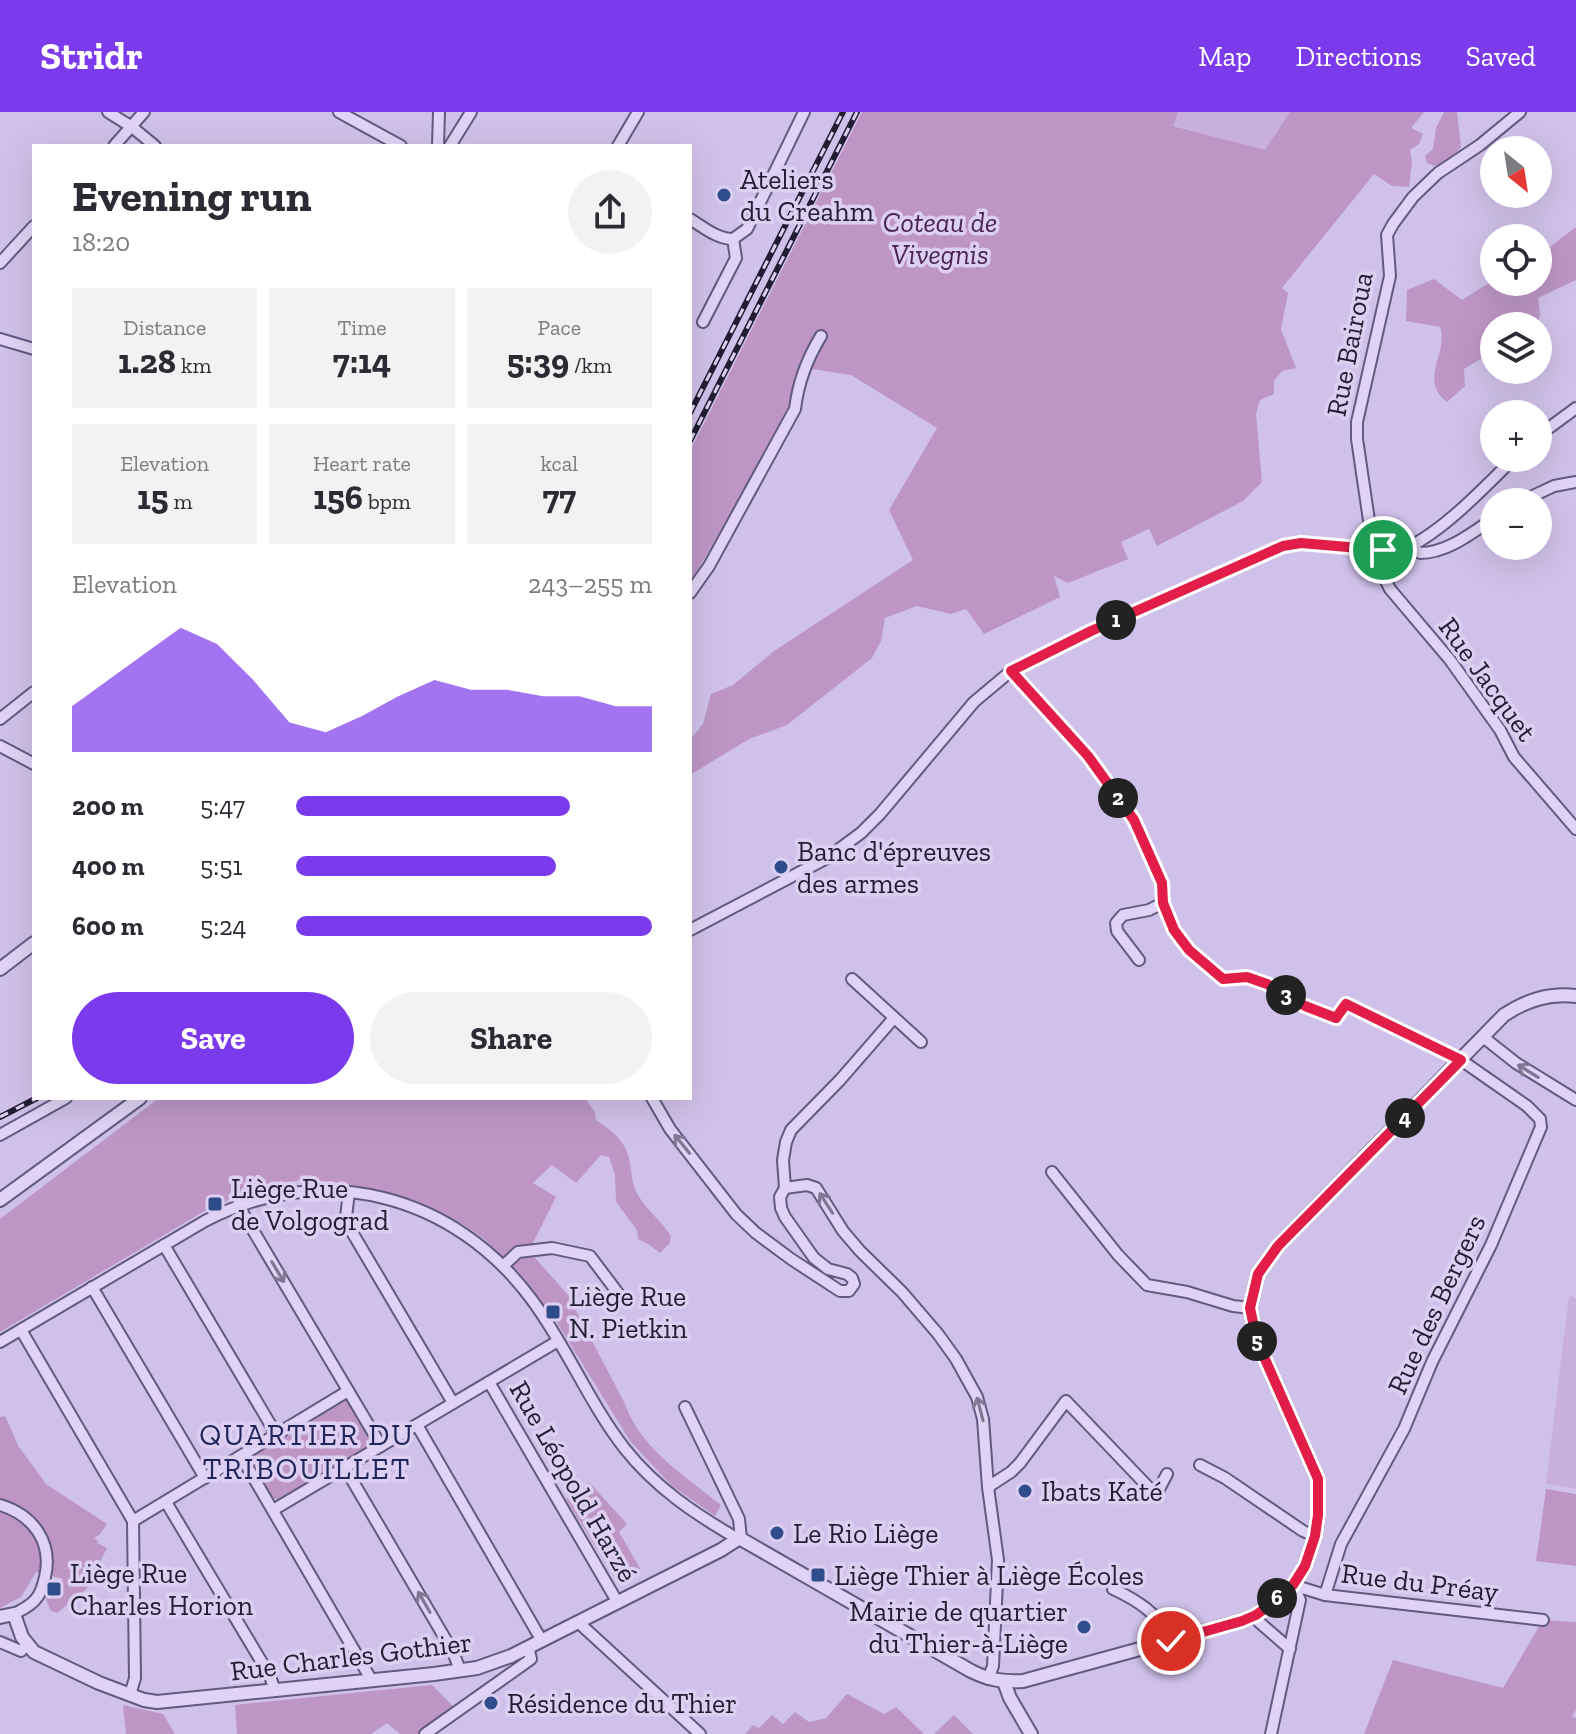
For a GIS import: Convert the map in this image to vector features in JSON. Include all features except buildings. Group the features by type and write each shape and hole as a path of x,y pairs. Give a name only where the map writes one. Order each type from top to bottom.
{"street":[{"path":"108,112 151,144"},
{"path":"116,144 144,112"},
{"path":"339,112 397,144"},
{"path":"438,144 439,112"},
{"path":"451,144 471,112"},
{"path":"619,144 638,112"},
{"path":"692,220 727,239 733,239 747,229 804,112"},
{"name":"Rue Bairoua","path":"1373,549 1357,422 1390,276 1387,235 1413,197 1436,175 1520,112"},
{"path":"0,263 32,228"},
{"path":"703,322 736,258 733,239"},
{"path":"692,590 709,566 795,409 797,392 809,356 821,336"},
{"path":"0,339 32,348"},
{"path":"1552,426 1576,408"},
{"path":"692,929 827,858 861,833 974,702 1011,671 1091,631 1283,546 1301,543 1399,551 1412,547 1457,512 1499,472"},
{"path":"1550,488 1576,482"},
{"path":"1412,547 1420,553 1439,551 1480,526"},
{"name":"Rue Jacquet","path":"1373,549 1390,589 1457,670 1500,730 1514,757 1576,829"},
{"path":"1011,671 1088,756 1134,820 1162,883 1163,903 1174,930 1189,950 1223,979 1247,977 1336,1018 1346,1004 1461,1060"},
{"path":"0,719 32,694"},
{"path":"0,746 32,763"},
{"path":"1139,960 1117,931 1116,923 1123,915 1149,910 1163,903"},
{"path":"0,969 32,945"},
{"path":"852,979 921,1042"},
{"path":"0,1342 205,1221 238,1205 287,1193 323,1190 392,1200 426,1212 458,1229 503,1266 532,1300 617,1438 652,1479 679,1502 988,1679 1023,1681 1256,1615 1293,1585 1305,1566 1315,1536 1318,1479 1257,1341 1250,1308 1258,1274 1278,1246 1504,1015 1523,1003 1547,996 1576,996"},
{"path":"653,1100 670,1129 736,1214 802,1267 840,1291 849,1291 854,1284 852,1278 828,1269 814,1258 785,1217 780,1197 785,1188 783,1160 791,1130 894,1018"},
{"path":"1483,1037 1516,1063 1576,1100"},
{"name":"Rue des Bergers","path":"1325,1595 1341,1544 1404,1429 1432,1362 1491,1245 1541,1127 1540,1119 1527,1106 1461,1060"},
{"path":"0,1135 62,1100"},
{"path":"0,1200 137,1100"},
{"path":"1052,1172 1118,1255 1147,1285 1250,1308"},
{"path":"785,1188 807,1185 816,1188 843,1231 919,1311 956,1359 982,1409 998,1560 993,1666 988,1679"},
{"path":"349,1192 346,1217 349,1227 453,1403"},
{"path":"238,1205 381,1446"},
{"path":"164,1245 276,1434"},
{"path":"503,1266 518,1252 552,1248 590,1256 624,1301"},
{"path":"92,1287 205,1478"},
{"path":"21,1330 133,1521 135,1678 130,1695"},
{"path":"273,1510 558,1341"},
{"name":"Rue Léopold Harzé","path":"489,1382 618,1603"},
{"path":"133,1521 348,1391"},
{"path":"988,1487 1020,1463 1066,1401 1153,1492 1157,1493 1167,1474"},
{"path":"685,1407 739,1519 740,1539"},
{"path":"417,1425 542,1641"},
{"path":"241,1456 372,1681"},
{"path":"1200,1465 1315,1536"},
{"path":"345,1468 453,1652 460,1670"},
{"path":"166,1502 270,1676 275,1691"},
{"path":"0,1505 19,1513 35,1526 41,1534 47,1555 40,1593 33,1602 14,1614 0,1617"},
{"name":"Rue Charles Gothier","path":"27,1645 34,1652 130,1695 157,1702 460,1670 496,1662 542,1641 740,1539"},
{"path":"1271,1734 1300,1600 1293,1585"},
{"name":"Rue du Préay","path":"1293,1585 1325,1595 1543,1620"},
{"path":"1113,1589 1131,1597 1155,1616 1171,1641"},
{"path":"0,1642 21,1651 27,1645 14,1614"},
{"path":"1256,1615 1259,1622 1290,1649"},
{"path":"578,1622 700,1734"},
{"path":"425,1734 531,1659 528,1647"},
{"path":"1004,1682 1031,1734"}],"shaded area":[{"path":"1178,112 1290,112 1265,151 1172,125"},
{"path":"1569,1295 1576,1298 1576,1489 1546,1484"}],"green space":[{"name":"Coteau de Vivegnis","path":"862,112 1178,112 1173,126 1265,150 1290,112 1424,112 1411,128 1423,134 1419,144 1410,150 1409,187 1392,186 1374,174 1282,288 1288,293 1281,329 1296,368 1282,371 1274,381 1274,394 1260,400 1256,414 1262,482 1243,501 1157,546 1149,529 1121,542 1128,559 1068,583 1054,576 1060,597 984,634 966,609 951,614 917,606 885,618 881,641 872,658 787,725 749,739 692,774 692,738 703,724 711,694 733,685 774,651 913,560 889,510 937,428 851,375 805,368 795,409 692,579 692,447"},
{"path":"1444,112 1457,112 1461,147 1450,161 1439,168 1427,163 1425,156 1433,149 1436,128"},
{"path":"1576,227 1576,280 1552,291 1552,245"},
{"path":"1434,279 1462,300 1480,289 1480,296 1542,296 1538,298 1540,312 1480,312 1480,359 1464,369 1465,386 1447,402 1439,394 1434,376 1441,346 1440,327 1406,321 1407,290"},
{"path":"156,1100 586,1100 595,1112 596,1120 624,1146 636,1190 671,1236 670,1243 660,1253 638,1239 637,1230 616,1202 615,1174 609,1157 601,1155 576,1183 552,1165 533,1183 556,1197 529,1251 568,1295 641,1434 679,1472 721,1505 715,1516 671,1485 630,1441 556,1321 513,1266 464,1225 417,1201 344,1184 306,1179 252,1189 203,1212 0,1332 0,1219"},
{"path":"344,1400 349,1402 371,1440 371,1446 280,1500 273,1498 252,1461 254,1453"},
{"path":"5,1416 19,1447 46,1484 107,1524 94,1538 107,1548 86,1590 71,1598 57,1613 50,1610 46,1599 63,1579 36,1572 21,1597 0,1608 0,1417"},
{"path":"589,1482 627,1524 619,1532 641,1570 618,1583 566,1499"},
{"path":"1546,1489 1576,1494 1576,1566 1536,1561"},
{"path":"1543,1620 1576,1622 1576,1710 1572,1716 1576,1718 1576,1734 1364,1734 1393,1660 1503,1688"},
{"path":"432,1685 456,1709 421,1734 400,1734 387,1723 371,1734 237,1734 235,1705"},
{"path":"847,1694 884,1714 896,1707 924,1734 745,1734 753,1725 759,1728 772,1715 783,1724 795,1712 809,1722 826,1718"},
{"path":"123,1705 163,1714 175,1734 126,1734"},
{"path":"954,1715 973,1734 934,1734"}],"railway":[{"path":"692,409 843,112"},
{"path":"692,437 857,112"},
{"path":"0,1117 33,1100"}],"place":[{"name":"Ateliers du Creahm","path":"724,195"},
{"name":"Banc d'épreuves des armes","path":"781,867"},
{"name":"Liège Rue de Volgograd","path":"215,1204"},
{"name":"Liège Rue N. Pietkin","path":"553,1312"},
{"name":"Ibats Katé","path":"1025,1491"},
{"name":"Le Rio Liège","path":"777,1533"},
{"name":"Liège Thier à Liège Écoles","path":"818,1575"},
{"name":"Liège Rue Charles Horion","path":"54,1589"},
{"name":"Mairie de quartier du Thier-à-Liège","path":"1084,1627"},
{"name":"Résidence du Thier","path":"491,1703"}],"district":[{"name":"QUARTIER DU TRIBOUILLET","path":"307,1452"}],"route":[{"path":"1171,1641 1256,1615 1293,1585 1305,1566 1315,1536 1318,1479 1257,1341 1250,1308 1258,1274 1278,1246 1461,1060 1346,1004 1336,1018 1247,977 1223,979 1202,962 1174,930 1163,903 1162,883 1134,820 1088,756 1011,671 1091,631 1283,546 1301,543 1383,550"}]}
